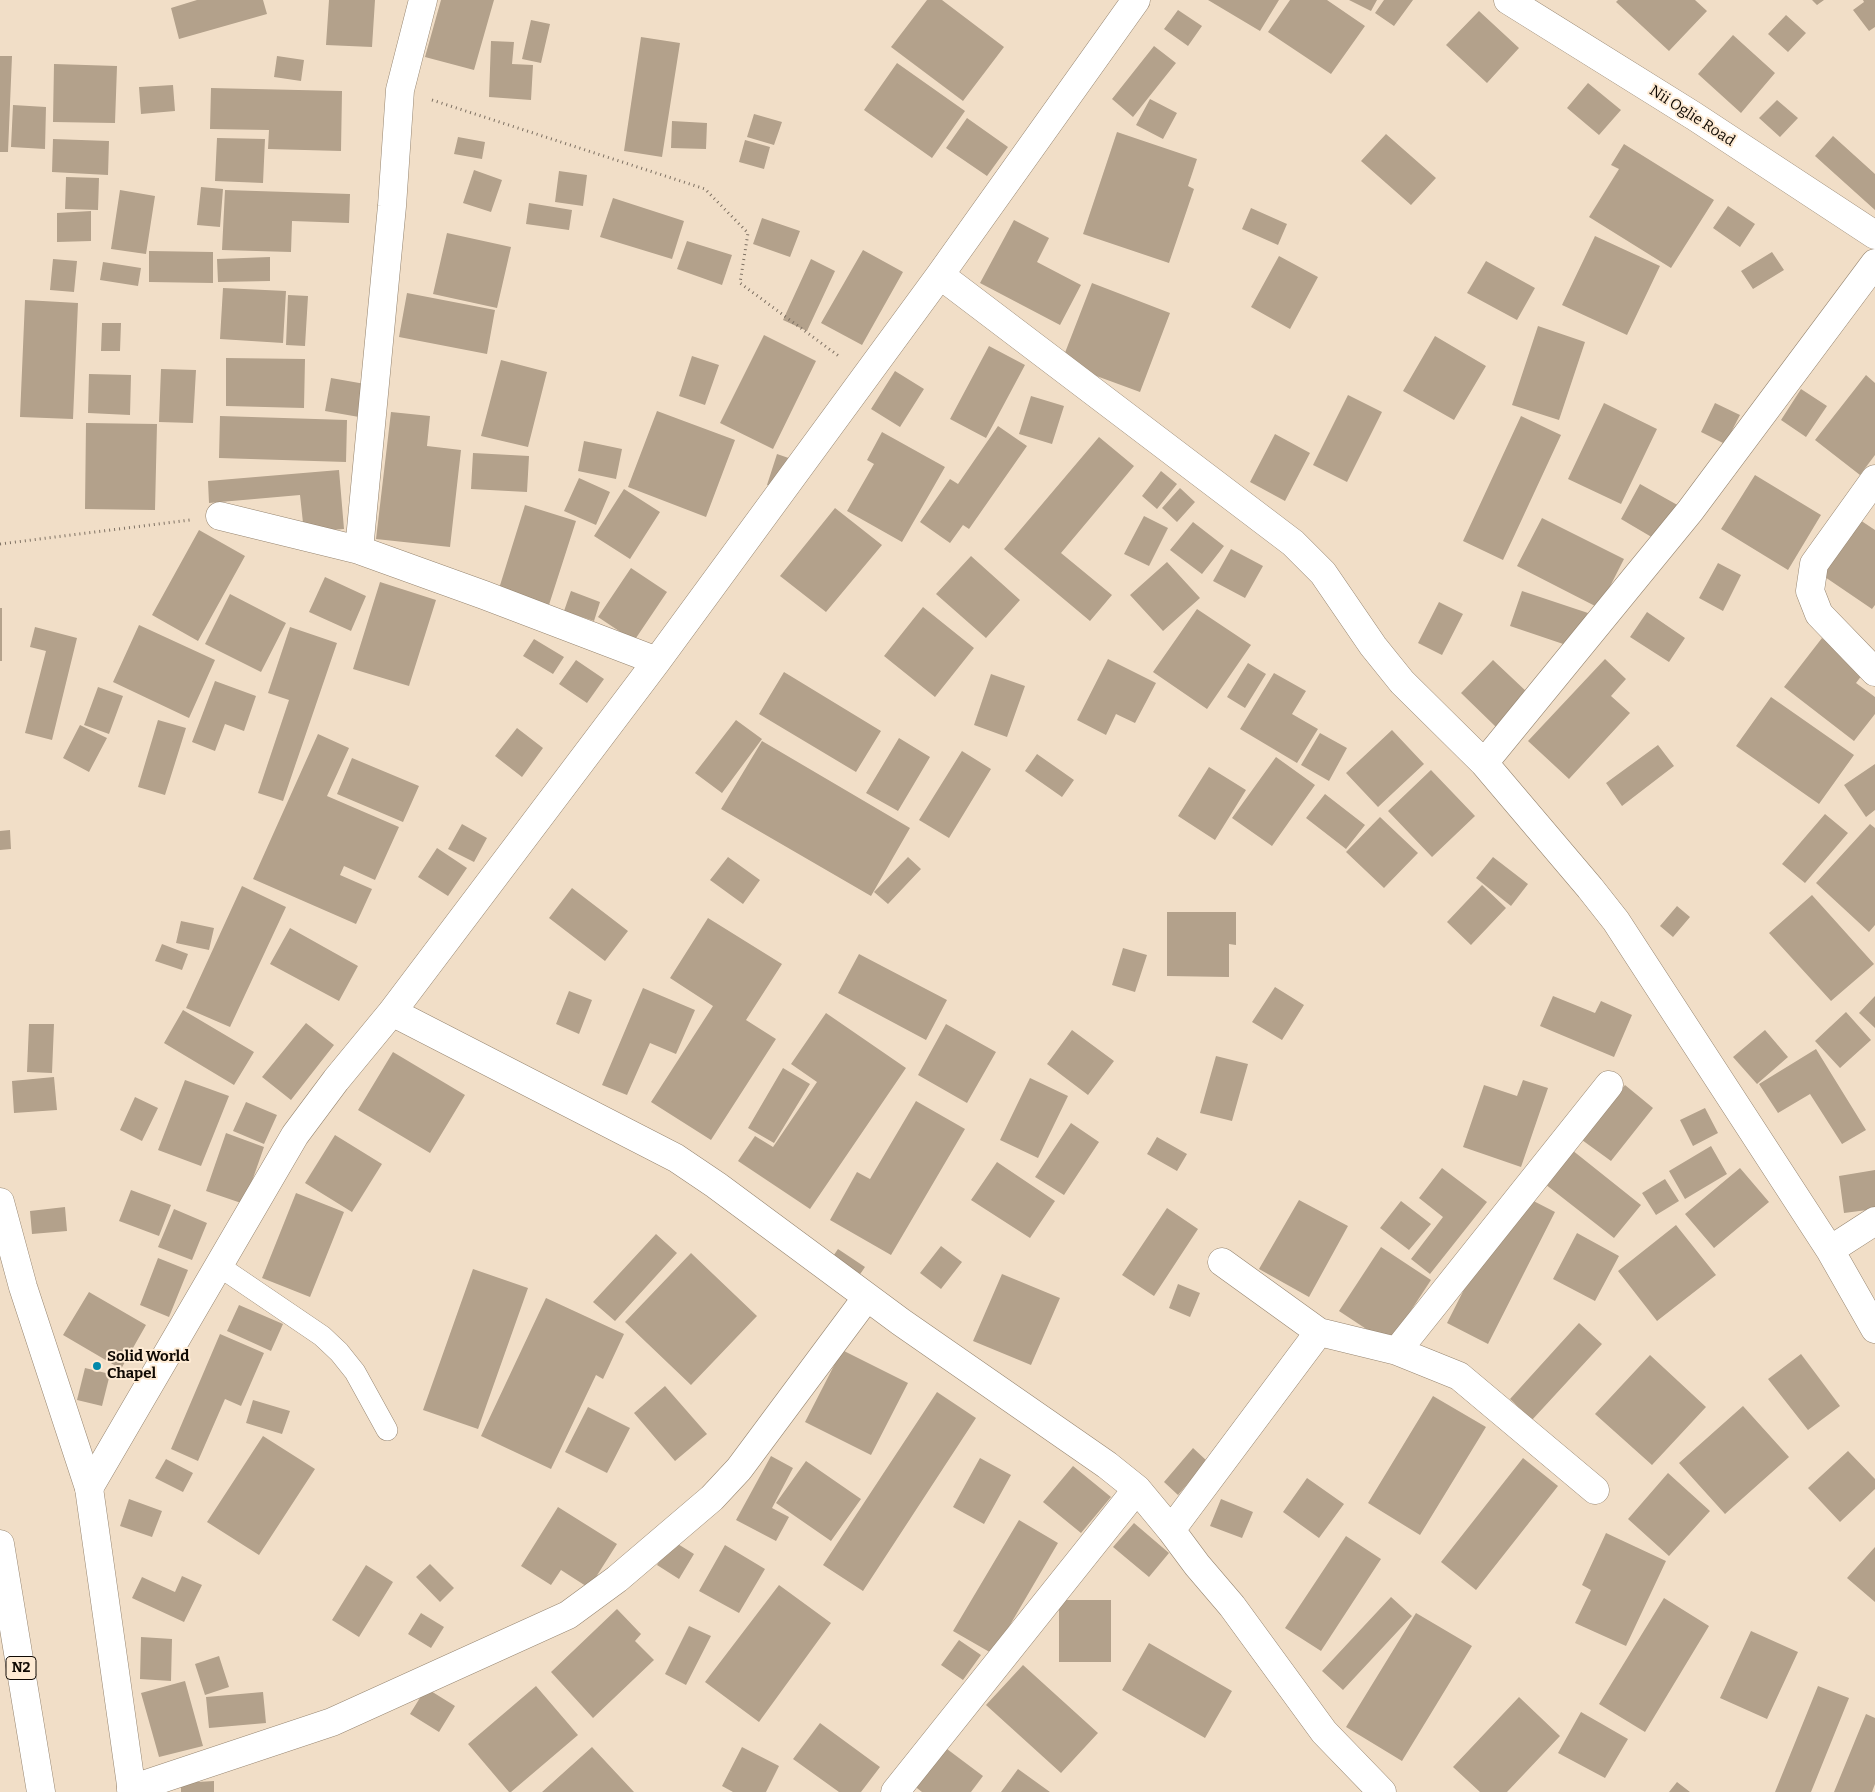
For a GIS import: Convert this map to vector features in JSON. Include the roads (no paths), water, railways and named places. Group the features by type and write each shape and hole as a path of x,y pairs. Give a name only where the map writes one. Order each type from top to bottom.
{"main road":[{"path":"359,550 391,216 400,90 423,0"},
{"path":"89,1488 296,1135 336,1080 392,1012 657,661 940,275 1136,0"},
{"name":"Nii Oglie Road","path":"1508,0 1694,116 1875,235"},
{"path":"1484,763 1690,511 1875,263"},
{"path":"940,275 1293,543 1323,573 1373,646 1402,682 1484,763 1590,888 1616,922 1830,1250 1875,1328"},
{"path":"1875,479 1814,564 1810,591 1819,614 1875,672"},
{"path":"220,516 359,550 657,661"},
{"path":"392,1012 676,1158 716,1185 867,1297 1107,1465 1137,1489 1232,1606 1324,1732 1382,1792"},
{"path":"1397,1350 1609,1085"},
{"path":"0,1202 23,1287 89,1488 132,1790 332,1722 568,1614 617,1579 726,1484 867,1297"},
{"path":"1830,1250 1875,1220"},
{"path":"1222,1262 1319,1332 1397,1350 1459,1376 1595,1490"},
{"path":"1171,1530 1319,1332"},
{"path":"895,1792 1137,1489"},
{"name":"N2","path":"0,1544 41,1792"}],"lane":[{"path":"219,1266 322,1336 340,1352 355,1372 387,1430"}],"place":[{"name":"Solid World Chapel","path":"97,1366"}]}
